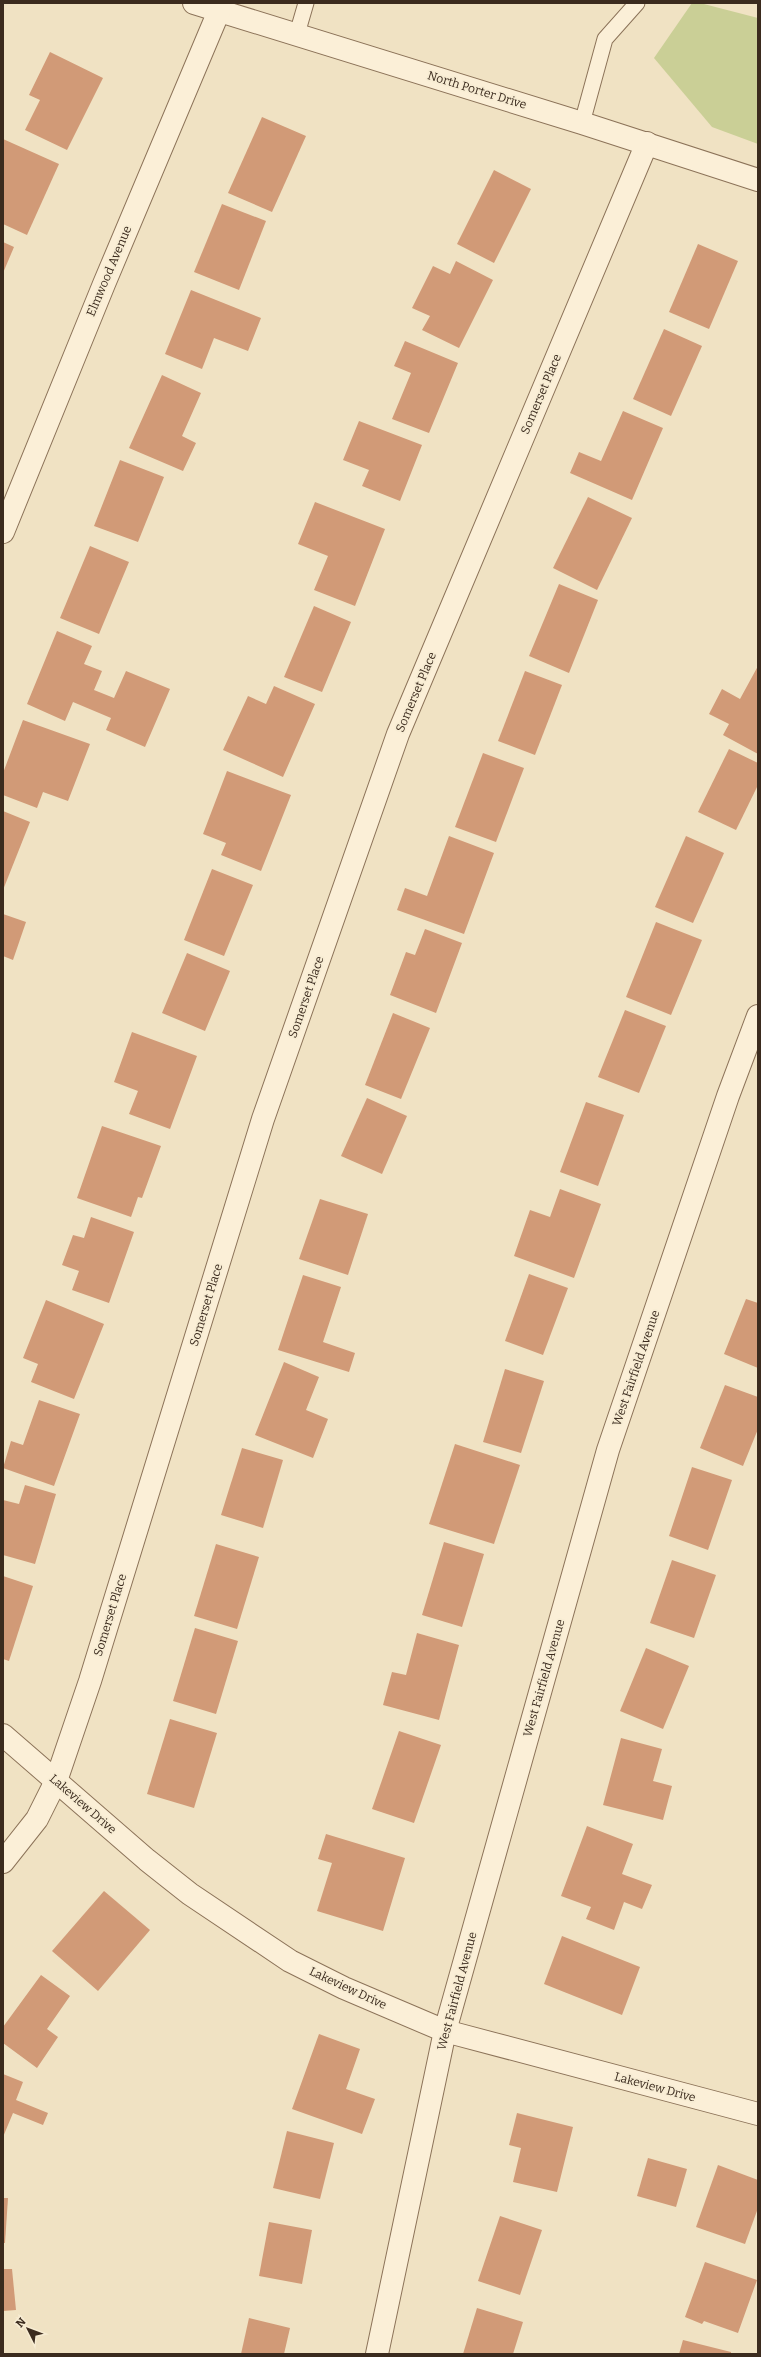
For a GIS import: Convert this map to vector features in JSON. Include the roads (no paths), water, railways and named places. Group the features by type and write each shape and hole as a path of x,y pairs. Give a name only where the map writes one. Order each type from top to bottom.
{"street":[{"name":"North Porter Drive","path":"207,6 647,143 758,180"},
{"name":"Elmwood Avenue","path":"3,532 104,284 207,6"},
{"name":"Somerset Place","path":"3,1862 37,1818 56,1781 92,1674 263,1119 398,734 647,143"},
{"name":"West Fairfield Avenue","path":"377,2354 445,2031 608,1450 725,1104 758,1016"},
{"name":"Lakeview Drive","path":"3,1735 147,1860 228,1921 290,1961 344,1988 445,2031 758,2114"}],"lane":[{"path":"296,34 306,3"},
{"path":"582,123 605,39 637,3"}]}
